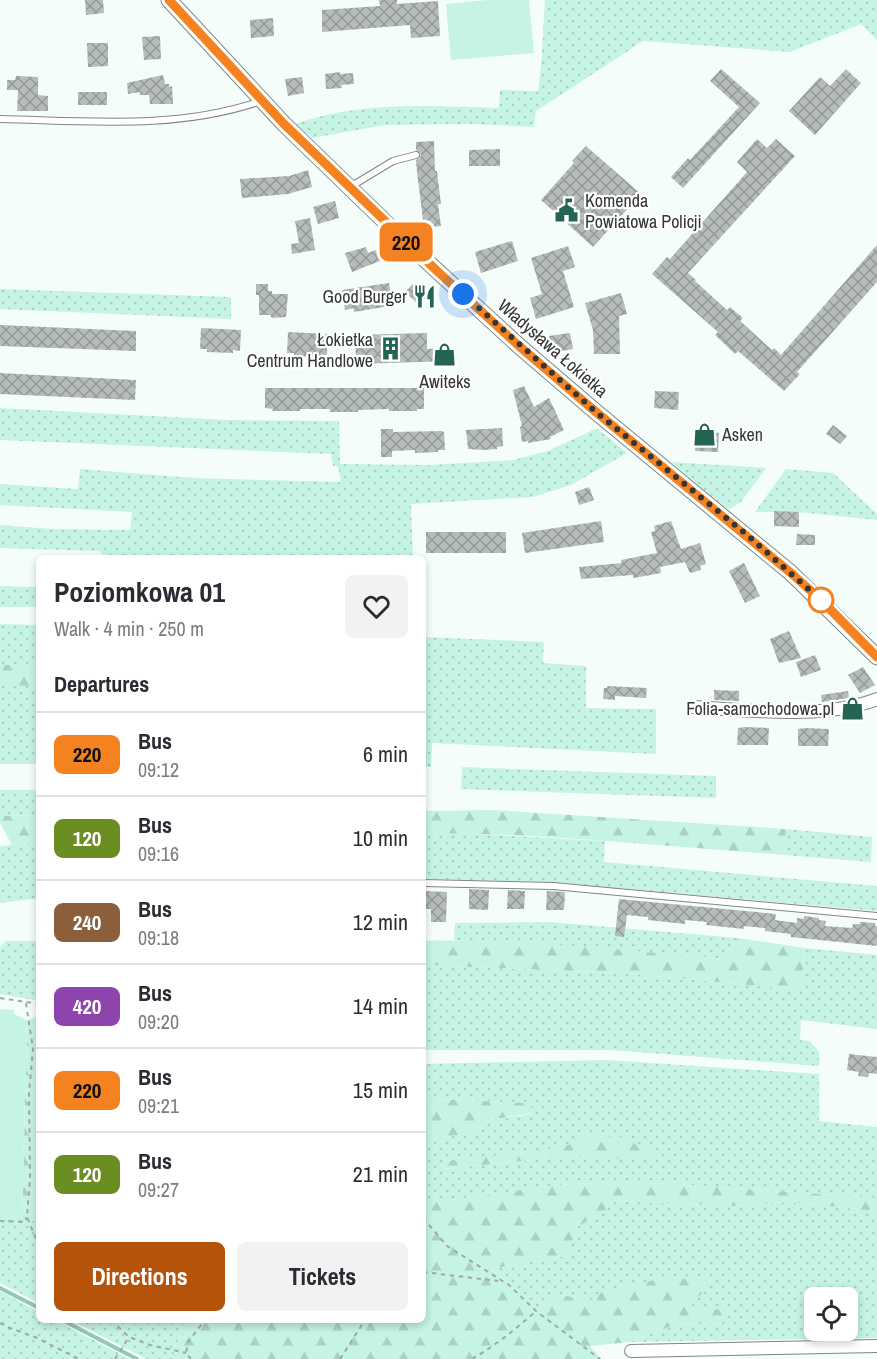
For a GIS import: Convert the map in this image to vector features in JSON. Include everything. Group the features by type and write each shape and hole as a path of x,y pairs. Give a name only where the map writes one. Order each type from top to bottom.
{"street":[{"name":"Władysława Łokietka","path":"169,0 262,101 349,188 519,346 791,573 877,657"},
{"path":"693,707 820,711 855,707 877,699"},
{"path":"631,1351 877,1346"}],"lane":[{"path":"0,119 135,122 177,120 227,112 262,101"},
{"path":"349,188 393,161 416,155"},
{"path":"426,884 553,886 877,916"}],"path":[{"path":"0,998 36,1004"},
{"path":"0,1221 25,1222 27,1217 30,1178 29,1093 33,1049 26,1003"},
{"path":"27,1217 36,1239"},
{"path":"426,1222 447,1246 520,1294 536,1311 600,1359"},
{"path":"426,1272 501,1281"},
{"path":"472,1359 518,1328 536,1311"},
{"path":"0,1323 35,1336 79,1359"},
{"path":"114,1323 129,1336 150,1345 186,1353 191,1359"},
{"path":"186,1353 188,1342 204,1323"},
{"path":"340,1359 363,1323"},
{"path":"115,1359 129,1336"}],"green space":[{"path":"487,0 529,0 534,53 451,60 446,4"},
{"path":"545,0 877,0 877,40 861,24 790,52 643,41 536,111 534,127 471,124 385,125 312,138 295,124 370,108 422,106 499,108 500,90 538,91"},
{"path":"0,289 231,297 231,319 0,309"},
{"path":"0,408 228,420 339,421 340,464 430,465 513,460 548,451 598,429 627,453 571,485 533,497 411,504 413,555 102,555 100,551 0,548 0,525 52,529 130,530 132,512 0,505 0,484 78,489 80,469 193,478 341,482 338,467 333,466 331,454 0,440"},
{"path":"671,462 766,468 741,502 730,509"},
{"path":"786,469 833,473 877,514 877,520 799,512 755,512"},
{"path":"0,586 36,587 36,607 0,607"},
{"path":"0,624 36,625 36,665 0,665"},
{"path":"426,637 544,642 543,663 586,666 586,708 656,709 656,754 432,743 431,767 426,767"},
{"path":"0,665 36,665 36,686 0,686"},
{"path":"0,686 36,686 36,764 0,764"},
{"path":"462,767 716,776 716,798 461,789"},
{"path":"0,790 36,790 36,815 0,816"},
{"path":"494,810 786,829 784,855 558,838 426,833 426,811"},
{"path":"36,815 36,842 12,845 0,823 0,816"},
{"path":"786,829 872,837 871,862 784,855"},
{"path":"426,833 605,841 604,862 877,886 877,911 550,882 426,879"},
{"path":"36,842 36,898 0,903 0,846"},
{"path":"549,922 738,938 725,959 583,947 454,940 455,923"},
{"path":"738,938 805,948 801,990 623,973 426,965 426,941 536,943 724,959"},
{"path":"5,941 36,941 36,1000 0,994 0,948"},
{"path":"805,948 877,955 877,1029 801,1020 800,1040 810,1041 819,1052 819,1066 611,1050 426,1050 426,965 623,973 801,990"},
{"path":"0,1009 14,1010 14,1014 27,1020 22,1218 0,1218"},
{"path":"36,1017 36,1221 22,1218 27,1020"},
{"path":"606,1060 819,1074 819,1121 877,1127 877,1198 614,1182 558,1185 426,1204 426,1140 479,1131 483,1121 532,1114 530,1103 426,1100 426,1064","holes":["637,1146 654,1148 596,1160 582,1155 444,1169 442,1163 566,1147"]},
{"path":"426,1100 530,1103 533,1113 483,1121 479,1131 426,1140"},
{"path":"583,1136 628,1137 637,1146 654,1148 655,1156 596,1160 582,1155 443,1169 442,1162 565,1147"},
{"path":"614,1182 674,1184 877,1198 877,1211 787,1202 736,1206 610,1201 605,1211 577,1227 567,1256 491,1269 540,1309 555,1294 591,1300 605,1290 656,1280 705,1278 709,1289 691,1301 692,1307 724,1310 723,1323 674,1325 630,1342 590,1346 601,1359 180,1359 169,1352 193,1323 426,1323 426,1204 558,1185"},
{"path":"610,1201 736,1206 787,1202 877,1211 877,1338 858,1338 858,1287 804,1287 804,1339 630,1342 674,1325 723,1323 692,1308 691,1301 591,1300 555,1294 540,1309 491,1269 567,1256 577,1227 605,1211"},
{"path":"0,1218 22,1218 36,1221 36,1301 0,1283"},
{"path":"0,1291 36,1310 36,1323 61,1323 130,1359 0,1359"},
{"path":"77,1323 193,1323 169,1352 180,1359 146,1359"}],"building":[{"path":"85,0 103,0 104,13 86,15"},
{"path":"379,0 397,0 397,4 438,1 440,36 411,38 410,25 322,32 322,10 380,6"},
{"path":"273,18 274,36 251,38 250,20"},
{"path":"160,36 161,59 144,60 142,37"},
{"path":"87,43 108,43 108,66 88,67"},
{"path":"721,69 760,103 683,188 671,177 739,107 710,81"},
{"path":"846,69 861,83 815,135 789,111 820,77 830,86"},
{"path":"340,72 340,74 353,73 354,84 341,85 342,88 326,89 325,74"},
{"path":"163,75 165,84 172,86 173,104 150,104 149,95 140,95 140,92 128,94 127,83"},
{"path":"16,76 38,77 38,95 48,96 48,111 17,111 18,90 7,90 7,80 15,80"},
{"path":"302,77 304,93 288,96 285,79"},
{"path":"78,92 107,92 107,105 78,105"},
{"path":"757,139 767,148 776,139 795,156 688,273 727,310 730,307 743,318 740,321 772,350 774,348 781,355 877,245 877,282 797,372 800,374 784,391 738,351 735,354 715,335 718,332 652,274 667,257 670,259 747,172 737,162"},
{"path":"434,141 435,171 437,171 441,204 438,204 441,226 424,228 416,160 421,154 416,150 416,142"},
{"path":"586,146 641,194 593,247 541,200"},
{"path":"500,149 500,166 469,166 469,150"},
{"path":"308,170 312,187 288,194 242,198 240,179 289,176"},
{"path":"335,201 339,218 318,224 313,207"},
{"path":"310,218 315,250 292,254 291,244 299,243 295,221"},
{"path":"512,241 518,261 481,273 475,252"},
{"path":"568,246 575,267 563,271 574,307 536,319 530,298 542,294 531,258"},
{"path":"366,247 368,253 376,250 380,261 352,272 345,253"},
{"path":"389,283 392,302 384,303 384,307 354,312 353,308 345,310 342,290"},
{"path":"256,284 268,284 268,291 272,291 272,294 288,294 286,317 272,318 270,315 259,315 259,295 256,295"},
{"path":"413,284 427,296 419,305 405,292"},
{"path":"621,293 627,314 619,316 620,354 594,354 593,330 585,303"},
{"path":"0,325 136,331 136,351 0,346"},
{"path":"201,328 241,330 240,351 207,352 207,349 200,349"},
{"path":"288,332 327,334 327,355 294,356 294,353 287,353"},
{"name":"Łokietka Centrum Handlowe","path":"427,333 427,349 452,348 452,361 356,364 355,335"},
{"path":"570,333 573,349 551,353 549,336"},
{"path":"0,373 136,380 135,400 0,394"},
{"path":"524,386 534,407 549,398 564,430 550,437 551,439 522,442 520,427 522,426 513,390"},
{"path":"265,388 424,388 424,409 417,409 417,411 358,410 358,412 330,412 330,409 272,411 273,409 265,408"},
{"path":"655,391 679,392 678,410 654,408"},
{"path":"833,425 847,436 840,444 826,434"},
{"path":"502,428 503,446 497,449 468,449 466,430"},
{"path":"696,428 714,428 714,432 719,433 718,452 695,451"},
{"path":"381,429 393,429 393,432 442,431 444,432 445,450 415,453 415,450 392,451 392,457 381,457"},
{"path":"589,487 594,500 579,505 575,492"},
{"path":"774,511 799,512 799,527 774,526"},
{"path":"601,521 604,542 525,553 522,533"},
{"path":"671,521 681,549 700,543 706,564 700,566 701,570 690,573 685,562 660,567 661,573 633,578 633,575 581,579 579,567 622,563 621,560 657,553 651,532 655,531 654,526"},
{"path":"426,532 506,532 506,553 426,553"},
{"path":"797,534 815,535 815,545 796,545"},
{"path":"744,563 760,596 745,603 729,571"},
{"path":"789,631 801,658 779,663 770,639"},
{"path":"815,655 821,670 801,677 796,662"},
{"path":"863,667 875,685 860,693 848,675"},
{"path":"607,686 647,688 646,698 615,696 615,700 603,699 604,688"},
{"path":"714,690 739,691 739,701 714,700"},
{"path":"848,691 849,698 822,702 821,695"},
{"path":"738,728 769,728 768,745 737,745"},
{"path":"798,729 829,729 828,746 798,746"},
{"path":"469,889 489,890 488,910 469,909"},
{"path":"508,890 525,891 524,909 507,909"},
{"path":"426,891 447,892 446,922 431,922 431,909 426,909"},
{"path":"547,891 565,892 564,910 546,910"},
{"path":"619,899 776,914 775,920 797,923 797,918 804,919 804,916 826,921 825,926 852,928 853,924 860,924 860,922 875,923 877,946 791,937 791,934 765,931 765,928 744,926 744,929 685,920 685,924 627,915 624,937 615,936"},
{"path":"849,1054 877,1057 877,1074 869,1073 868,1077 858,1076 859,1072 847,1070"}],"waterway":[{"path":"0,1288 36,1306"},
{"path":"68,1323 137,1359"}],"bus line":[{"name":"220","path":"169,0 284,124 408,244 535,360 791,573 877,657"}],"place":[{"name":"Komenda Powiatowa Policji","path":"567,210"},
{"name":"Good Burger","path":"425,296"},
{"name":"Łokietka Centrum Handlowe","path":"391,349"},
{"name":"Awiteks","path":"445,355"},
{"name":"Asken","path":"704,434"},
{"name":"Folia-samochodowa.pl","path":"852,708"}],"route":[{"path":"463,294 596,412 746,534 821,600"}]}
